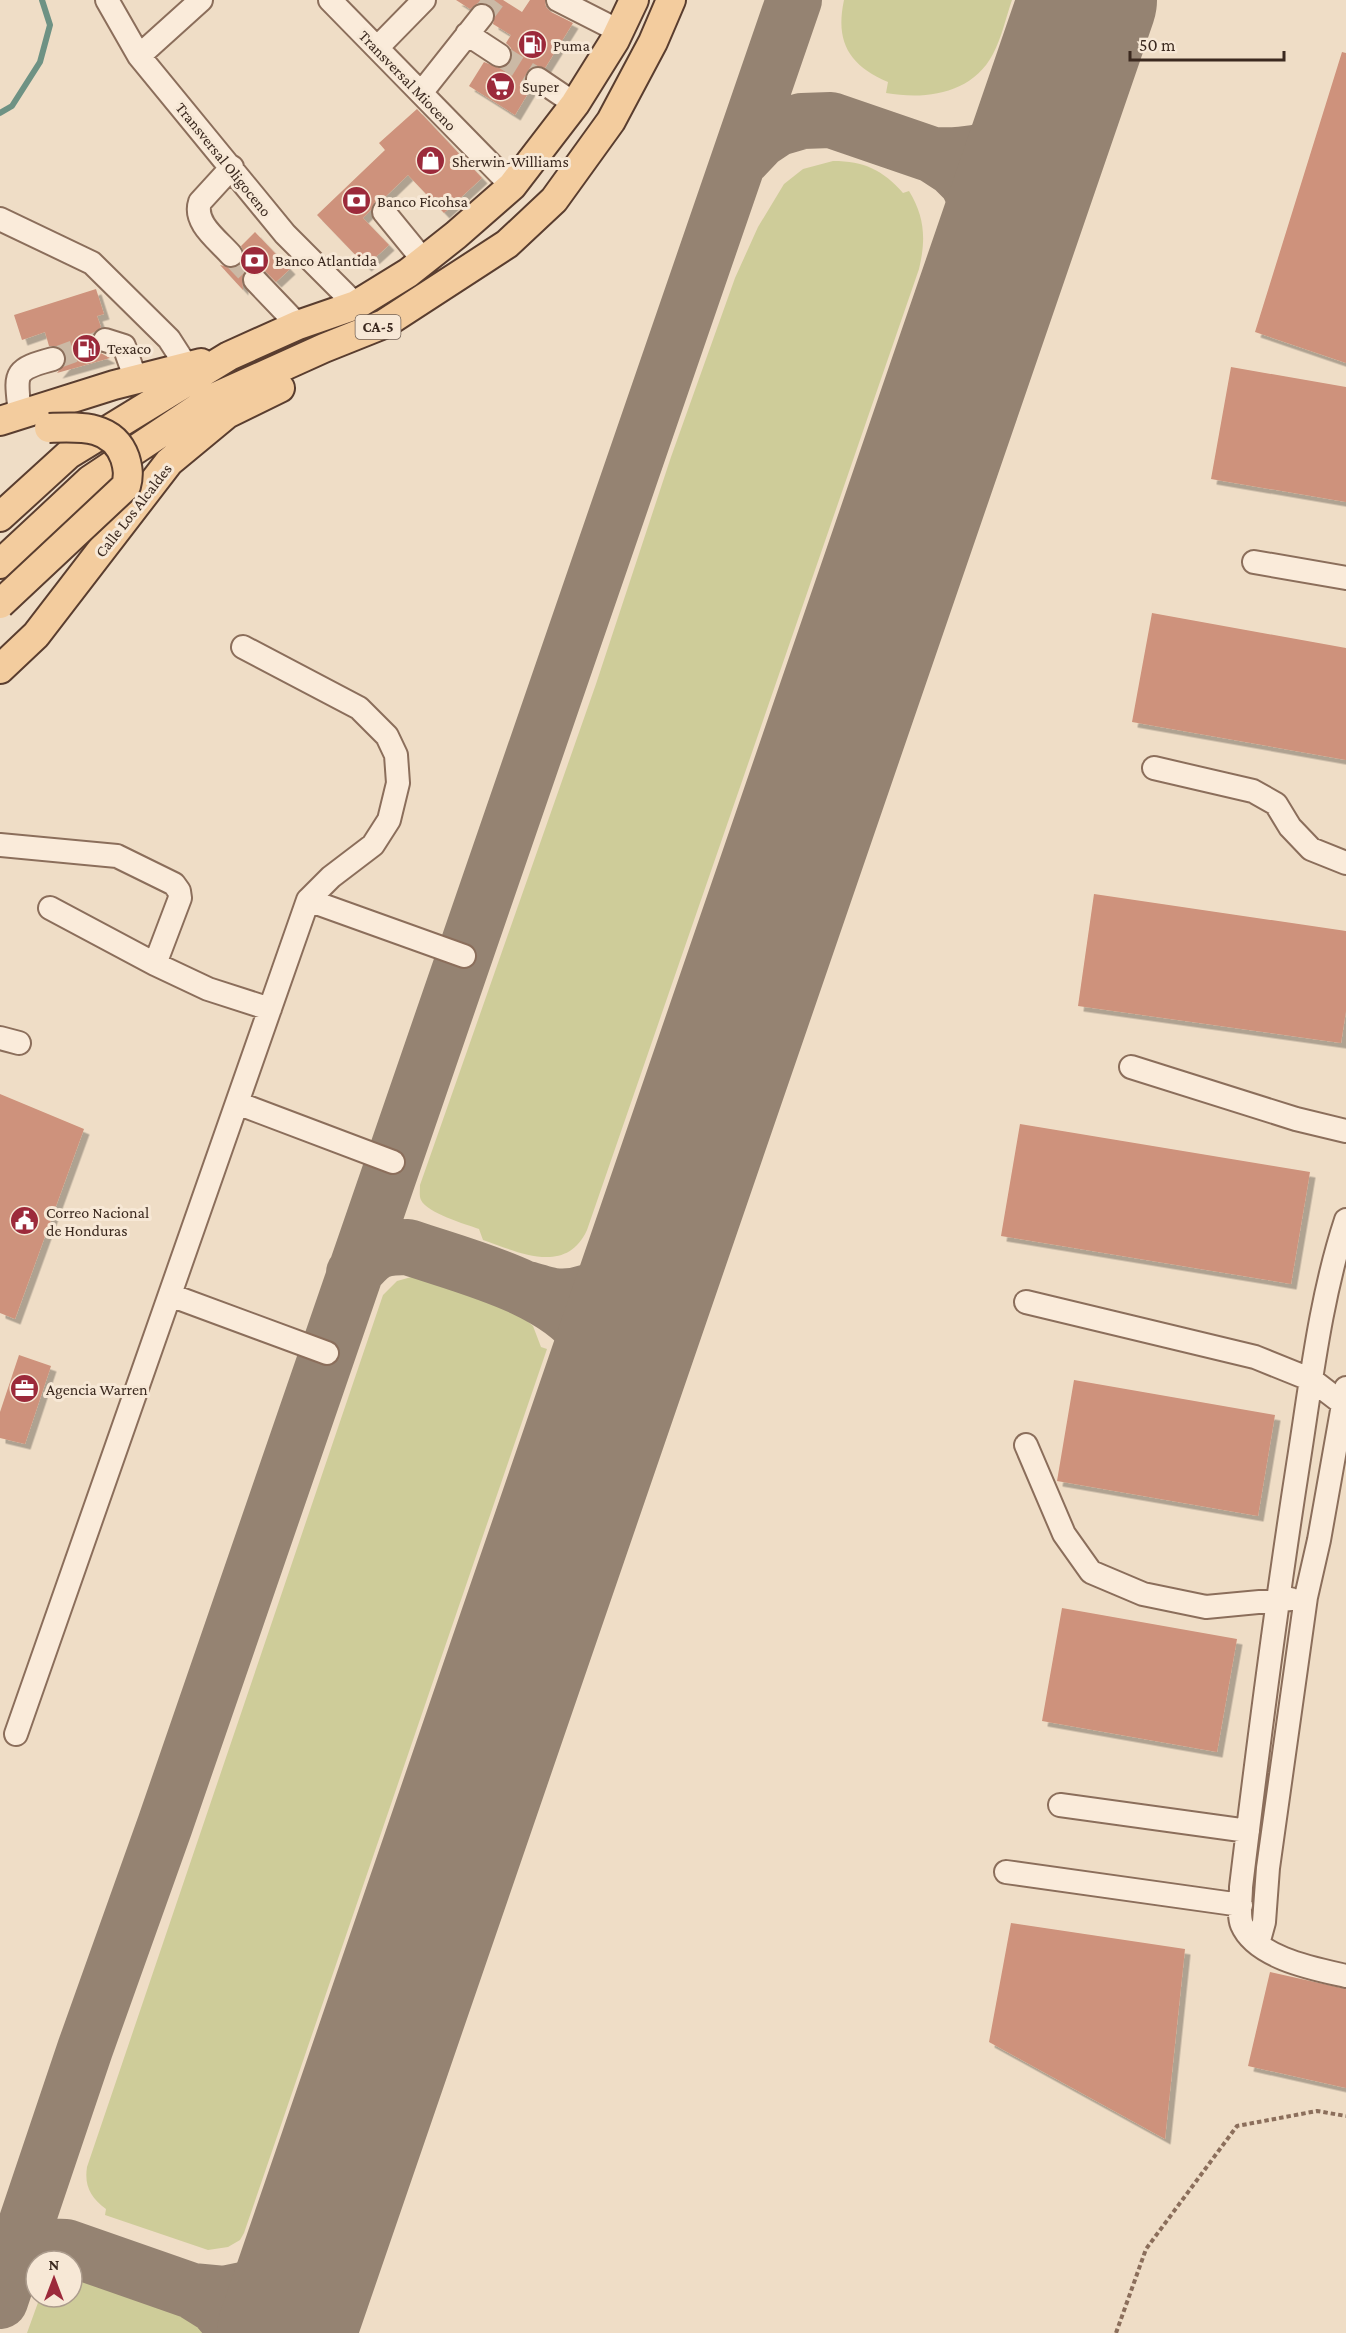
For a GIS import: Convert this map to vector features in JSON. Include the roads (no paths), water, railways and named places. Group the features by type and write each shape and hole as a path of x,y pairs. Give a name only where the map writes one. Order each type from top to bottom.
{"main road":[{"name":"CA-5","path":"0,517 69,454 229,356 298,325 356,305 424,261 456,235 512,186 575,104 619,31 634,0"},
{"name":"CA-5","path":"0,564 90,480 213,398 324,348 384,324 507,244 554,200 611,121 653,42 671,0"},
{"name":"Calle Los Alcaldes","path":"0,669 36,635 169,462 227,414 346,355 384,324"},
{"path":"10,418 136,380 229,356"},
{"path":"0,440 48,428 95,429 108,434 115,440 123,452 129,475 126,486 0,604"}],"street":[{"name":"Transversal Oligoceno","path":"107,0 139,56 285,234 356,305"},
{"path":"139,56 201,0"},
{"name":"Transversal Mioceno","path":"330,0 512,186"},
{"path":"377,48 424,0"},
{"path":"558,0 619,31"},
{"path":"421,93 482,16"},
{"path":"467,34 499,55"},
{"path":"537,79 575,104"},
{"path":"231,255 199,219 198,209 200,202 232,167"},
{"path":"384,212 424,261"},
{"path":"0,219 92,263 169,339 187,367"},
{"path":"255,280 298,325"},
{"path":"105,340 124,346 136,380"},
{"path":"10,418 19,373 26,366 53,359"},
{"path":"1254,562 1346,578"},
{"path":"16,1734 308,900 331,877 372,845 389,820 398,783 396,755 387,736 359,708 243,647"},
{"path":"1154,768 1253,791 1276,804 1290,827 1311,849 1346,863"},
{"path":"0,845 117,856 174,884 179,891 180,898 155,964"},
{"path":"308,900 464,957"},
{"path":"50,908 155,964 208,988 270,1009"},
{"path":"1131,1066 1296,1119 1346,1131"},
{"path":"237,1103 393,1162"},
{"path":"1346,1221 1341,1253 1312,1380 1277,1602 1241,1905 1241,1923 1258,1944 1282,1959 1346,1976"},
{"path":"170,1295 327,1353"},
{"path":"1026,1302 1255,1357 1312,1380 1345,1400 1306,1597 1268,1868 1264,1922 1258,1944"},
{"path":"1026,1446 1064,1534 1091,1572 1143,1594 1206,1607 1277,1602 1306,1597"},
{"path":"1060,1805 1248,1831"},
{"path":"1006,1872 1241,1905"}],"waterway":[{"path":"0,113 12,106 40,62 50,25 42,0"}],"tunnel":[{"path":"482,16 494,0"},
{"path":"499,55 538,79"},
{"path":"231,255 255,280"},
{"path":"53,359 105,340"}],"place":[{"name":"Puma","path":"532,45"},
{"name":"Super","path":"501,86"},
{"name":"Sherwin-Williams","path":"431,161"},
{"name":"Banco Ficohsa","path":"356,201"},
{"name":"Banco Atlantida","path":"254,260"},
{"name":"Texaco","path":"86,348"},
{"name":"Correo Nacional de Honduras","path":"25,1221"},
{"name":"Agencia Warren","path":"25,1389"}]}
